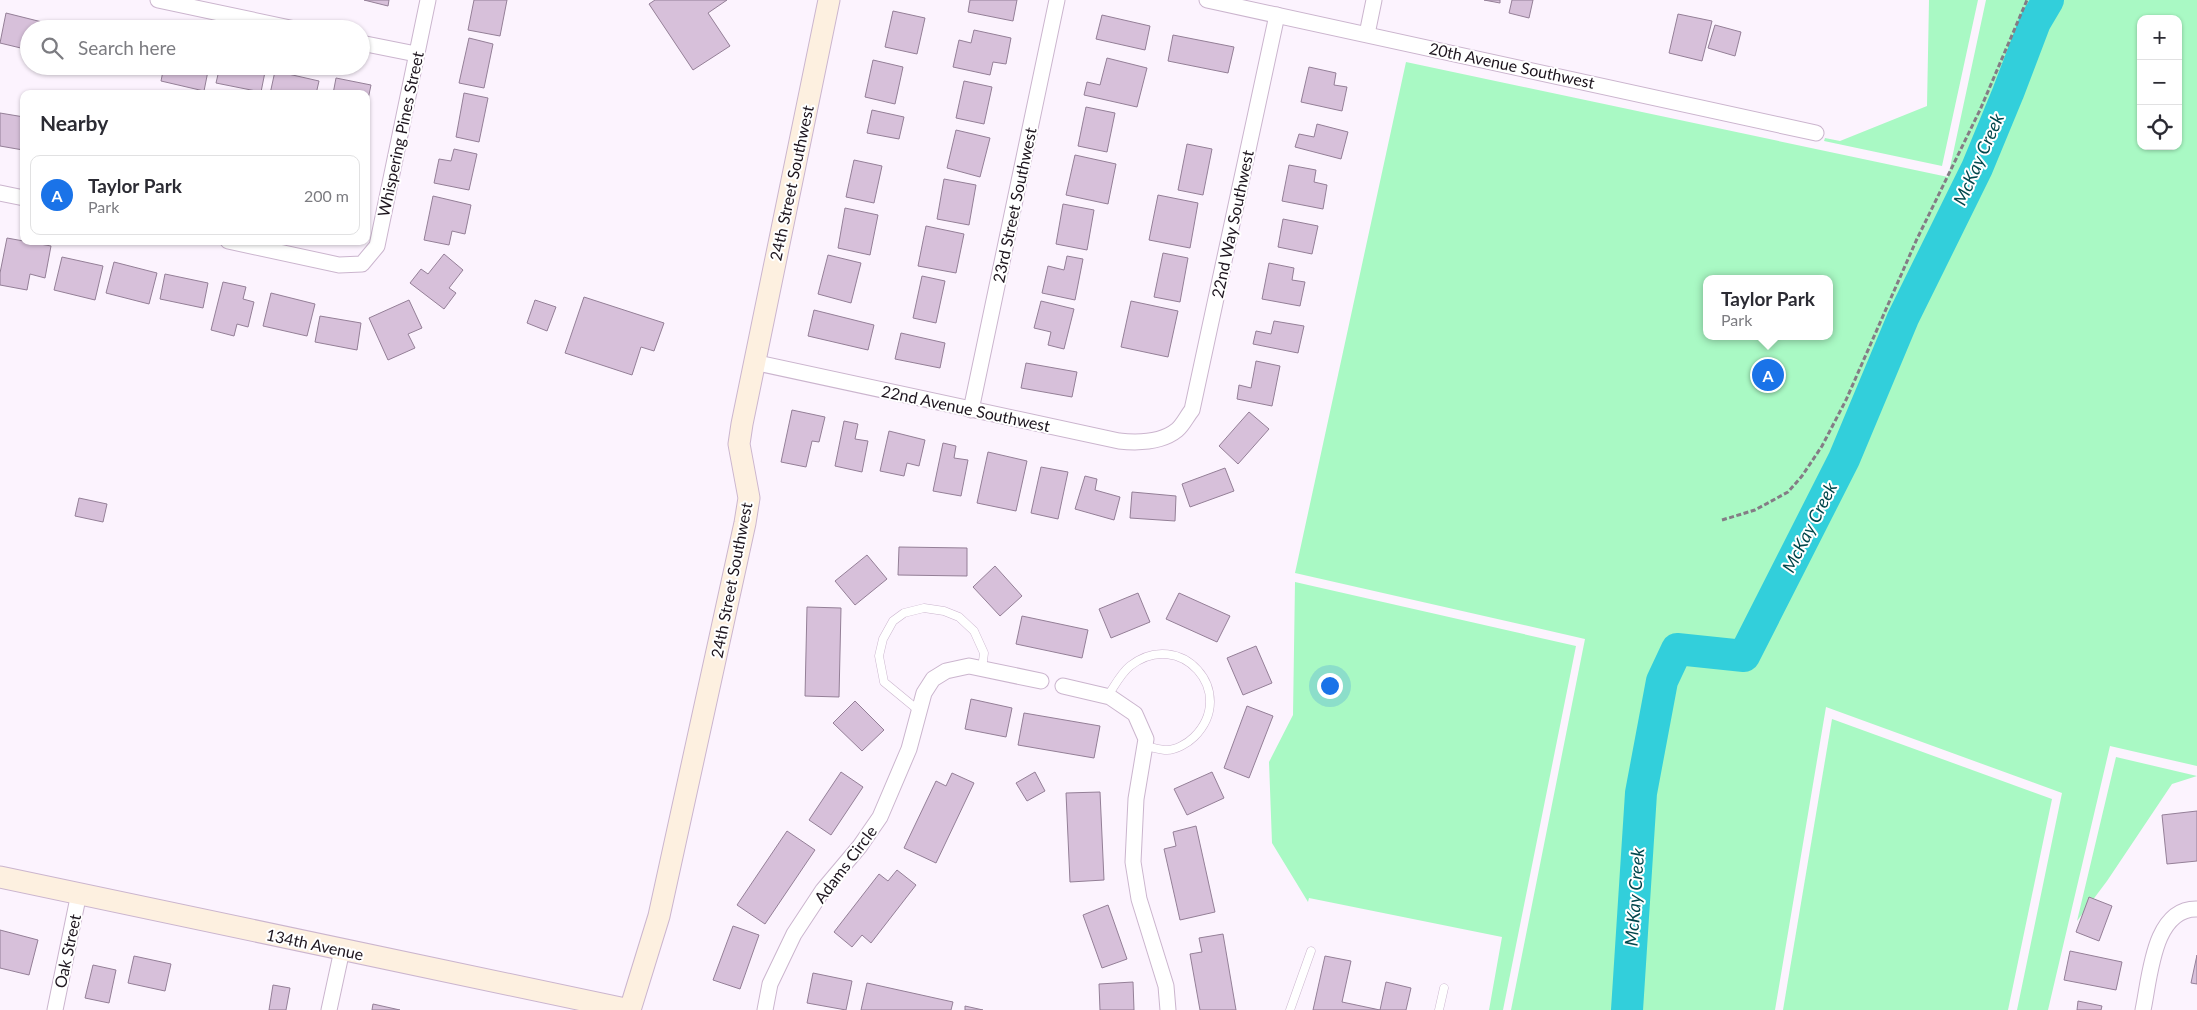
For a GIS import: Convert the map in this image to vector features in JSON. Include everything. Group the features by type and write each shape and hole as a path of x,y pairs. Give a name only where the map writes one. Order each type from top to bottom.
{"street":[{"path":"158,0 252,20"},
{"name":"Whispering Pines Street","path":"247,245 340,265 362,264 377,246 428,0"},
{"name":"24th Street Southwest","path":"630,1010 659,916 745,522 749,498 739,444 754,362 829,0"},
{"name":"23rd Street Southwest","path":"971,410 1057,0"},
{"name":"20th Avenue Southwest","path":"1207,0 1816,132"},
{"path":"1367,34 1374,0"},
{"name":"22nd Way Southwest","path":"1178,430 1192,410 1277,15"},
{"path":"370,45 416,54"},
{"path":"0,193 20,197"},
{"name":"22nd Avenue Southwest","path":"754,362 1119,441 1158,440 1178,430"},
{"name":"Adams Circle","path":"765,1010 770,984 794,934 823,890 860,846 880,817 909,749 924,693 933,679 946,671 969,666 1041,681"},
{"path":"1063,686 1107,696 1135,714 1146,739 1136,799 1133,862 1139,899 1166,986 1168,1010"},
{"name":"134th Avenue","path":"0,877 630,1010"},
{"name":"Oak Street","path":"55,1010 79,893"},
{"path":"2143,1010 2158,938 2170,918 2188,909 2197,909"},
{"path":"329,1010 342,950"}],"lane":[{"path":"918,710 884,682 879,656 883,639 893,621 904,614 924,608 944,611 959,617 974,631 984,653 982,669"},
{"path":"1107,696 1128,667 1145,656 1164,652 1180,658 1198,669 1208,686 1210,698 1209,711 1200,731 1189,742 1169,750 1145,746"},
{"path":"1290,1010 1311,951"},
{"path":"1440,1010 1444,988"}],"path":[{"path":"1722,520 1755,510 1788,492 1802,476 1822,446 1846,400 1916,241 1980,110 2027,0"}],"green space":[{"path":"1929,0 1978,0 1942,166 1824,141 1825,138 1840,141 1927,106"},
{"path":"1986,0 2197,0 2197,766 2110,746 2048,1010 2017,1010 2062,793 1826,707 1775,1010 1511,1010 1585,639 1295,573 1406,62 1948,177"},
{"path":"1295,582 1576,646 1503,1010 1489,1010 1502,937 1309,898 1308,902 1272,843 1269,762 1293,715"},
{"path":"1832,719 2052,799 2008,1010 1783,1010"},
{"path":"2116,757 2197,776 2172,784 2107,881 2077,921"}],"building":[{"path":"364,0 389,0 388,6"},
{"path":"474,0 507,0 500,36 468,30"},
{"path":"655,0 727,0 708,13 730,46 693,70 649,4"},
{"path":"970,0 1017,0 1013,21 968,12"},
{"path":"1484,0 1500,0 1500,3"},
{"path":"1512,0 1533,0 1529,18 1509,13"},
{"path":"893,11 925,18 917,54 885,47"},
{"path":"6,13 34,20 20,20 20,48 0,43"},
{"path":"1678,14 1712,21 1702,61 1669,53"},
{"path":"1102,15 1150,26 1145,50 1096,39"},
{"path":"1715,25 1741,32 1735,56 1708,48"},
{"path":"974,30 1011,38 1006,64 993,62 990,75 953,67 959,40 971,43"},
{"path":"1173,35 1234,47 1228,73 1168,61"},
{"path":"469,38 493,44 484,88 459,83"},
{"path":"1107,58 1147,68 1137,107 1084,95 1087,82 1100,85"},
{"path":"873,60 903,67 895,104 865,97"},
{"path":"1309,67 1336,73 1334,85 1347,87 1342,111 1301,102"},
{"path":"162,75 207,75 204,90 161,81"},
{"path":"218,75 264,75 261,90 251,90 216,83"},
{"path":"274,75 293,75 319,81 317,90 271,90"},
{"path":"336,78 371,85 370,90 334,90"},
{"path":"964,81 992,87 984,124 956,118"},
{"path":"464,93 488,98 479,142 456,137"},
{"path":"1086,107 1115,113 1107,152 1078,146"},
{"path":"872,110 904,117 899,139 867,133"},
{"path":"0,113 20,116 20,149 0,146"},
{"path":"1317,124 1348,132 1341,159 1295,147 1299,134 1314,137"},
{"path":"956,130 990,138 980,177 947,168"},
{"path":"1187,144 1212,149 1203,195 1178,190"},
{"path":"454,149 477,154 469,190 434,183 439,159 451,161"},
{"path":"1075,155 1116,164 1108,204 1066,195"},
{"path":"854,160 882,166 874,203 846,197"},
{"path":"1289,165 1316,170 1314,182 1327,185 1323,209 1282,201"},
{"path":"944,179 976,185 969,225 937,219"},
{"path":"1158,195 1198,203 1190,248 1149,240"},
{"path":"433,196 471,205 465,234 452,231 449,245 424,240"},
{"path":"1063,204 1094,210 1087,250 1056,244"},
{"path":"845,208 878,215 870,255 838,248"},
{"path":"1283,219 1318,226 1312,254 1278,247"},
{"path":"926,226 964,234 956,273 918,266"},
{"path":"7,238 20,240 20,245 51,246 45,278 30,274 27,290 0,285 0,273"},
{"path":"1163,253 1188,258 1180,302 1154,297"},
{"path":"444,254 463,270 449,288 456,293 444,309 410,283 421,269 428,274"},
{"path":"828,255 861,263 851,303 818,294"},
{"path":"1067,256 1083,259 1075,300 1042,293 1048,266 1064,270"},
{"path":"62,257 103,266 95,300 54,290"},
{"path":"114,262 157,273 149,304 106,293"},
{"path":"1269,263 1294,268 1292,280 1305,282 1300,306 1262,299"},
{"path":"165,274 208,283 203,308 160,299"},
{"path":"922,276 945,281 936,323 913,318"},
{"path":"223,282 246,287 243,299 254,302 248,327 237,324 234,336 211,330"},
{"path":"271,293 315,304 307,336 263,326"},
{"path":"584,297 664,323 654,351 641,347 632,375 565,353"},
{"path":"409,300 422,328 408,334 415,348 388,360 369,318"},
{"path":"535,300 556,307 547,331 527,323"},
{"path":"1041,301 1074,309 1064,349 1048,345 1051,332 1034,328"},
{"path":"1131,301 1178,311 1168,357 1121,347"},
{"path":"814,310 874,325 868,350 808,336"},
{"path":"320,316 361,323 357,350 315,342"},
{"path":"1274,321 1304,326 1298,353 1253,344 1256,331 1271,334"},
{"path":"901,333 945,343 940,368 895,359"},
{"path":"1256,361 1280,366 1272,406 1237,399 1239,385 1251,388"},
{"path":"1026,363 1077,372 1072,397 1021,388"},
{"path":"792,410 825,417 819,442 812,441 806,467 781,462"},
{"path":"1249,412 1269,429 1238,464 1219,446"},
{"path":"844,421 858,424 855,439 868,441 862,472 835,466"},
{"path":"889,431 925,440 919,466 907,463 904,476 880,471"},
{"path":"943,443 956,446 954,458 968,460 961,496 933,491"},
{"path":"988,452 1027,461 1016,511 977,503"},
{"path":"1041,467 1068,472 1058,519 1031,513"},
{"path":"1225,468 1234,491 1190,507 1182,484"},
{"path":"1085,476 1097,479 1095,490 1120,497 1114,520 1075,509"},
{"path":"1132,492 1176,496 1175,521 1130,518"},
{"path":"79,498 107,504 103,522 75,516"},
{"path":"899,547 967,548 967,576 898,575"},
{"path":"867,555 887,579 855,605 835,581"},
{"path":"995,566 1022,596 1000,616 973,587"},
{"path":"1138,593 1150,622 1111,638 1099,609"},
{"path":"1179,593 1230,616 1217,642 1166,619"},
{"path":"807,607 841,608 839,697 805,696"},
{"path":"1022,616 1088,630 1082,658 1016,644"},
{"path":"1256,646 1272,683 1243,695 1227,658"},
{"path":"971,699 1012,708 1006,737 965,729"},
{"path":"855,701 884,730 862,751 833,723"},
{"path":"1247,706 1273,716 1249,778 1224,768"},
{"path":"1024,713 1100,726 1094,758 1018,745"},
{"path":"841,772 863,787 831,835 809,820"},
{"path":"1035,772 1045,791 1027,801 1016,783"},
{"path":"1212,772 1224,798 1187,815 1174,789"},
{"path":"952,773 974,783 936,863 904,848 936,781 946,786"},
{"path":"1100,792 1104,880 1070,882 1066,793"},
{"path":"2197,811 2197,861 2167,864 2162,815"},
{"path":"1196,826 1215,912 1180,920 1164,849 1176,846 1173,832"},
{"path":"787,831 815,850 765,924 737,905"},
{"path":"897,870 916,885 871,943 862,935 852,947 834,932 879,874 888,881"},
{"path":"2089,897 2112,906 2099,941 2076,932"},
{"path":"1108,905 1127,959 1102,968 1083,915"},
{"path":"733,926 759,935 740,989 713,980"},
{"path":"0,930 38,940 29,975 0,968"},
{"path":"1223,934 1236,1010 1200,1010 1190,954 1202,952 1199,938"},
{"path":"2070,951 2122,962 2116,990 2064,980"},
{"path":"2197,955 2197,984 2191,983"},
{"path":"134,956 171,964 165,991 128,983"},
{"path":"1325,956 1351,961 1342,1002 1380,1010 1313,1010"},
{"path":"93,965 116,970 109,1003 85,998"},
{"path":"813,973 852,981 846,1010 807,1003"},
{"path":"1133,982 1134,1010 1100,1010 1099,984"},
{"path":"1386,982 1411,988 1406,1010 1380,1010"},
{"path":"867,983 953,1002 951,1010 861,1010"},
{"path":"273,985 290,988 286,1010 269,1010"},
{"path":"2078,1001 2102,1006 2101,1010 2077,1010"},
{"path":"373,1004 400,1010 372,1010"},
{"path":"965,1006 983,1010 965,1010"}],"waterway":[{"name":"McKay Creek","path":"1627,1010 1641,793 1662,681 1677,649 1744,656 1844,459 1903,318 1977,168 2035,22 2048,0"}],"place":[{"name":"Taylor Park","path":"1768,375"}]}
